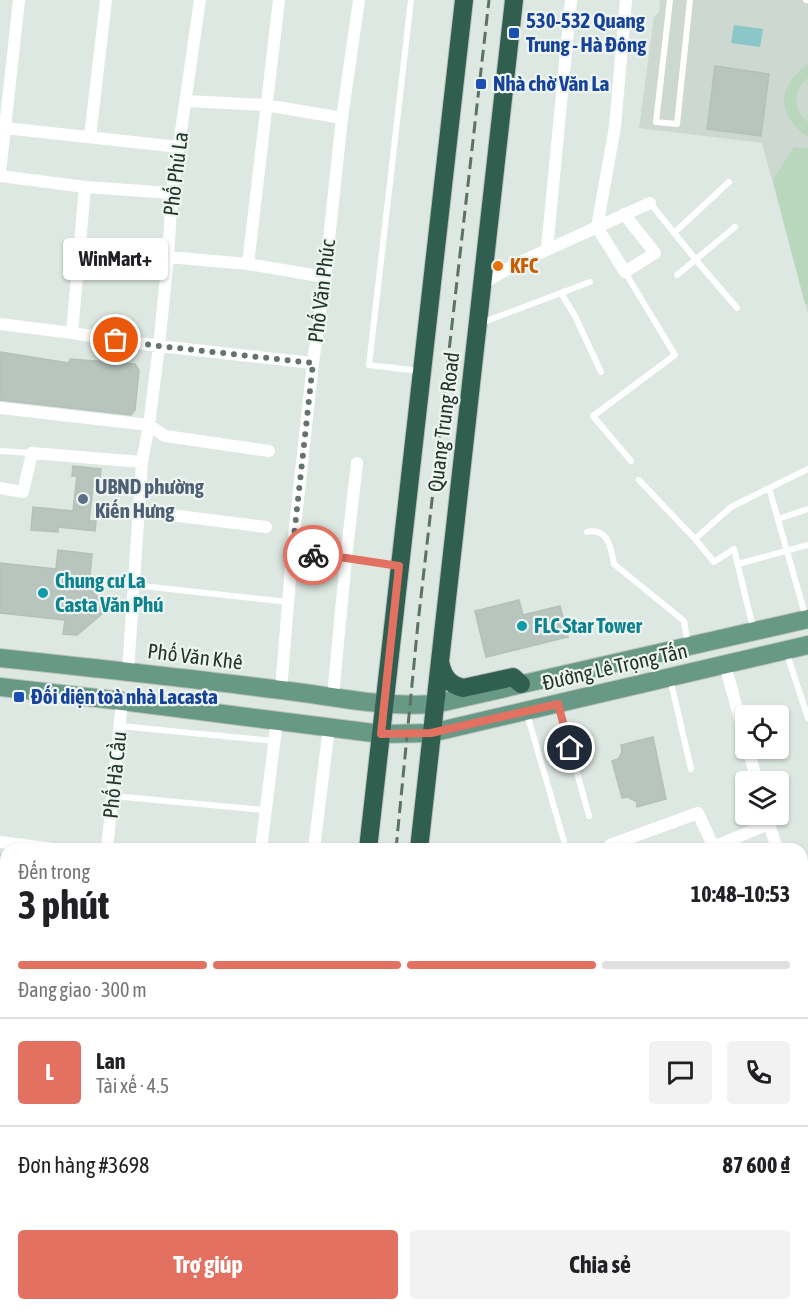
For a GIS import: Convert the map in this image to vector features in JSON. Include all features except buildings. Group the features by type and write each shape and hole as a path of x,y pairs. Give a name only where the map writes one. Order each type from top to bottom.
{"highway":[{"name":"Quang Trung Road","path":"368,843 374,733 399,566 464,0"},
{"name":"Quang Trung Road","path":"420,843 431,733 443,702 439,659 514,0"},
{"path":"439,659 442,674 456,686 463,688 512,677 515,677 521,684"}],"main road":[{"name":"Đường Lê Trọng Tấn","path":"378,703 417,705 443,702 807,619"},
{"name":"Đường Lê Trọng Tấn","path":"374,733 431,733 808,645"},
{"name":"Phố Văn Khê","path":"0,658 128,671 378,703"},
{"path":"0,687 374,733"},
{"path":"443,702 456,727"}],"street":[{"path":"19,0 0,175 85,187 172,194"},
{"path":"90,137 106,0"},
{"name":"Phố Phú La","path":"128,671 142,462 159,346 172,194 200,0"},
{"path":"248,264 279,0"},
{"name":"Phố Văn Phúc","path":"281,690 292,554 313,363 325,277 342,118 359,0"},
{"path":"548,249 571,0"},
{"path":"624,214 655,253 625,272 597,227 615,127 626,0"},
{"path":"186,101 266,105 342,118"},
{"path":"5,128 179,147"},
{"path":"72,333 85,187"},
{"path":"482,284 516,264 650,203"},
{"path":"168,257 248,264 325,277"},
{"path":"0,324 159,346 313,363"},
{"path":"0,408 149,425 165,436 269,451"},
{"path":"0,488 23,492 32,453 142,462"},
{"path":"333,696 357,463"},
{"path":"139,511 266,527"},
{"path":"725,665 736,705"},
{"name":"Phố Hà Cầu","path":"108,843 122,701"},
{"path":"262,843 277,720"},
{"path":"315,843 328,727"},
{"path":"616,843 698,813 709,843"},
{"path":"721,843 755,825"},
{"path":"769,825 775,843"}],"lane":[{"path":"411,0 369,365 422,371"},
{"path":"670,0 656,122 677,124 690,0"},
{"path":"675,232 729,182"},
{"path":"650,203 737,308"},
{"path":"677,275 735,227"},
{"path":"625,272 675,355 593,416 631,461"},
{"path":"477,324 590,282"},
{"path":"561,293 575,316 602,372"},
{"path":"0,451 32,453"},
{"path":"695,539 731,507 808,469"},
{"path":"639,480 714,562 734,549 754,632"},
{"path":"769,488 807,619"},
{"path":"778,519 808,509"},
{"path":"587,532 593,530 601,533 611,546 614,564 684,621 688,646"},
{"path":"738,564 808,545"},
{"path":"292,554 346,558 399,566"},
{"path":"133,585 289,602"},
{"path":"786,650 808,718"},
{"path":"670,677 691,769"},
{"path":"558,704 589,816"},
{"path":"526,710 564,841"},
{"path":"120,726 275,741"},
{"path":"113,796 266,810"}],"shaded area":[{"path":"660,0 808,0 808,314 762,143 639,128 654,17 659,12"}],"green space":[{"path":"808,65 808,78 799,88 796,100 799,112 808,122 808,137 795,126 784,104 787,87"},
{"path":"794,147 808,148 808,303 805,304 773,180"}],"water":[{"path":"734,25 763,29 760,47 731,43"}],"railway":[{"path":"397,843 418,623 489,0"}],"way so far":[{"path":"116,340 313,363 292,554 313,555"}],"place":[{"name":"530-532 Quang Trung - Hà Đông","path":"514,33"},
{"name":"Nhà chờ Văn La","path":"481,84"},
{"name":"KFC","path":"498,266"},
{"name":"WinMart+","path":"116,340"},
{"name":"UBND phường Kiến Hưng","path":"83,499"},
{"name":"Chung cư La Casta Văn Phú","path":"43,593"},
{"name":"FLC Star Tower","path":"522,626"},
{"name":"Đối diện toà nhà Lacasta","path":"19,697"}],"route":[{"path":"313,555 399,566 381,734 431,733 558,704 570,748"}]}
